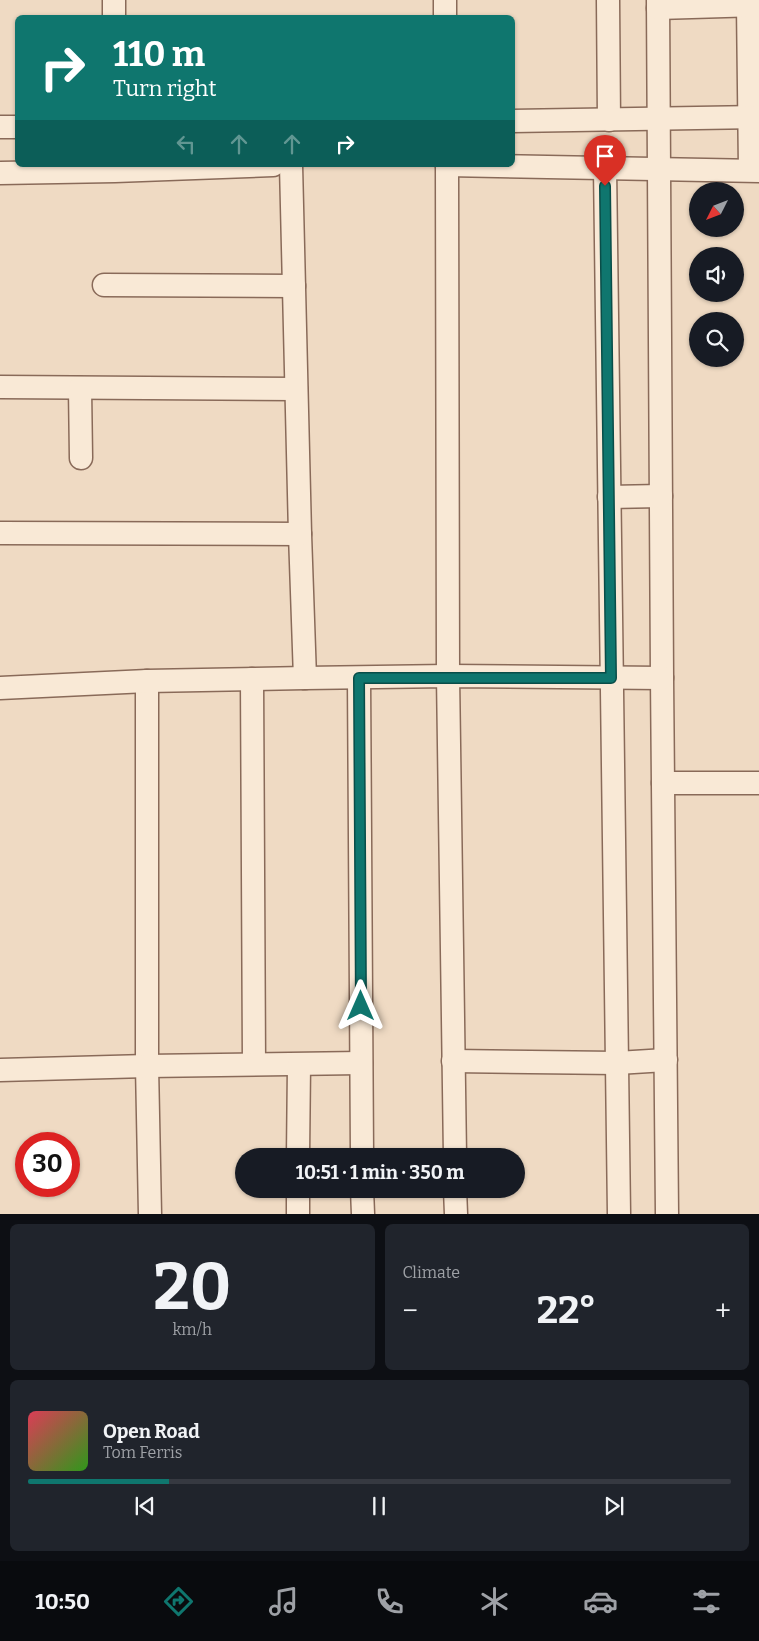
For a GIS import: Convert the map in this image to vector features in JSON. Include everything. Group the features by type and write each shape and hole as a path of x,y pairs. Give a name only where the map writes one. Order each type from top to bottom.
{"street":[{"path":"114,0 114,15"},
{"path":"445,0 445,15"},
{"path":"608,0 610,120"},
{"path":"515,166 605,167 660,168 755,170 753,5 658,4 660,120 660,168 662,496 662,678 667,1214"},
{"path":"515,121 754,117"},
{"path":"0,127 15,127"},
{"path":"0,173 168,167"},
{"path":"291,167 305,678"},
{"path":"447,167 448,676 455,1148"},
{"path":"605,167 619,1214"},
{"path":"104,285 294,286"},
{"path":"0,387 296,389"},
{"path":"80,388 81,458"},
{"path":"609,497 662,496"},
{"path":"0,533 300,534"},
{"path":"0,688 147,681 305,678 448,676 662,678"},
{"path":"359,678 362,1148"},
{"path":"252,679 254,1064"},
{"path":"147,681 147,1066 150,1214"},
{"path":"663,784 759,783"},
{"path":"454,1061 617,1063 666,1060"},
{"path":"0,1070 362,1063"},
{"path":"298,1148 299,1065"},
{"path":"298,1198 298,1214"},
{"path":"362,1198 362,1214"},
{"path":"455,1198 456,1214"}],"route":[{"path":"361,1006 359,678 448,676 611,678 605,186"}]}
